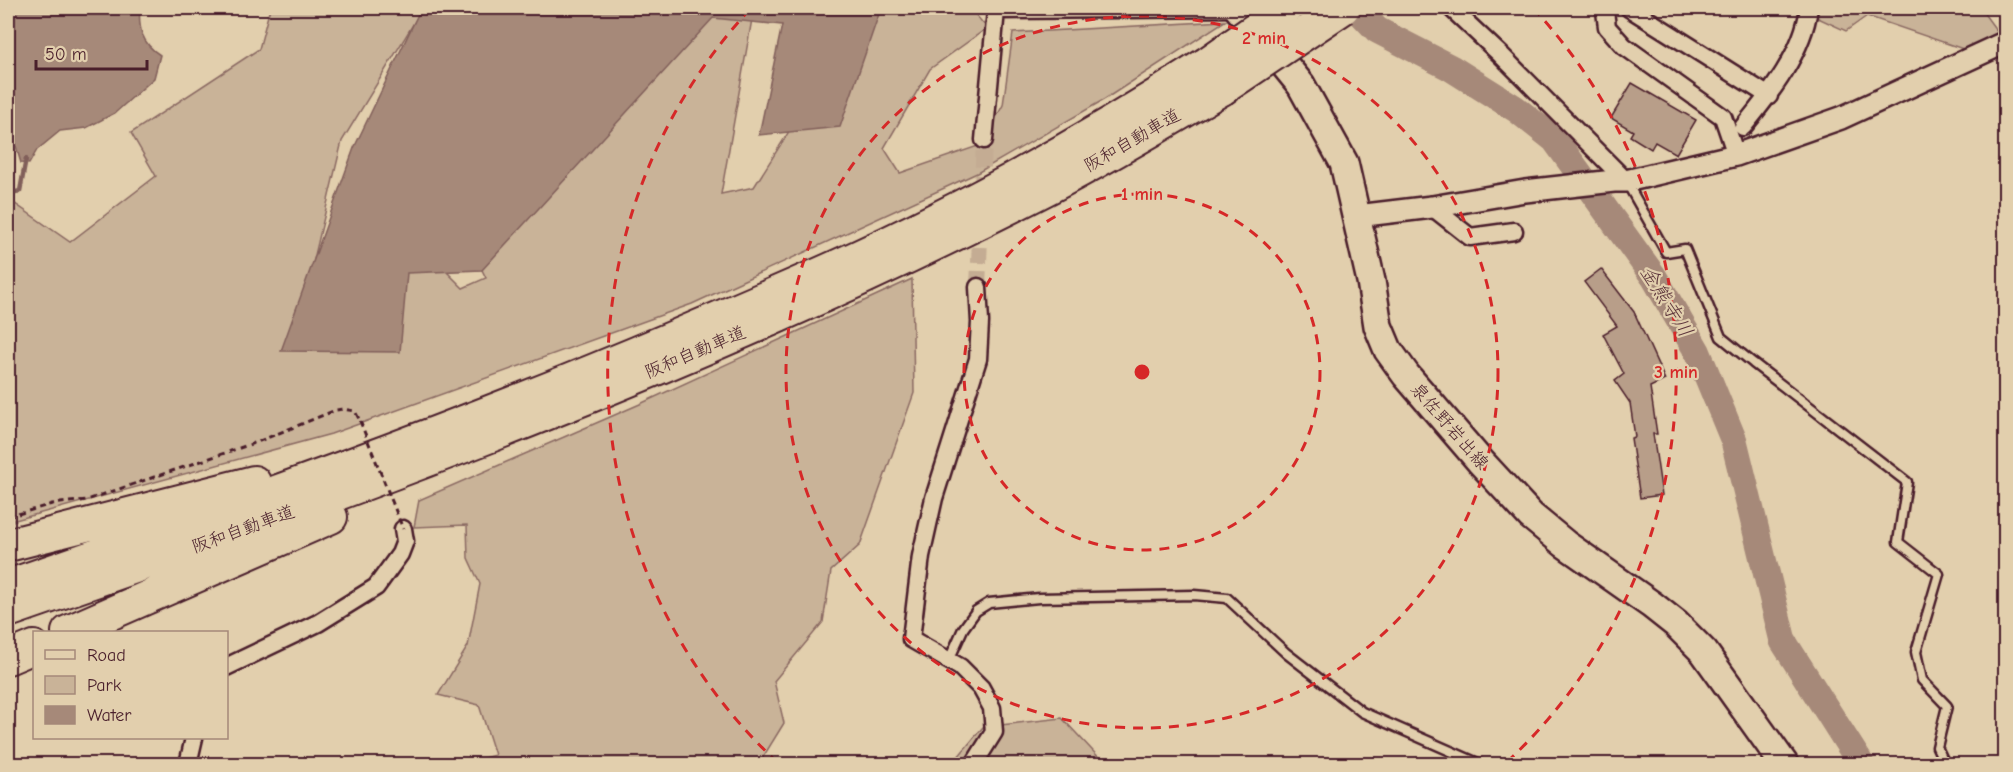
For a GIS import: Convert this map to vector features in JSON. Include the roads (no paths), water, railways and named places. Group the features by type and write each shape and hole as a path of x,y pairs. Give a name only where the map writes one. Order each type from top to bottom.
{"highway":[{"name":"阪和自動車道","path":"8,611 328,498 563,407 752,328 950,238 1041,192 1214,77 1286,8"},
{"name":"阪和自動車道","path":"8,586 345,468 450,428 630,355 843,264 1214,77 1343,8"},
{"path":"8,545 274,477 338,458 402,437 590,365 630,355"},
{"path":"73,631 397,487 563,407"},
{"path":"8,658 33,646"}],"main road":[{"name":"泉佐野岩出線","path":"1238,8 1301,85 1344,164 1371,280 1378,326 1388,350 1406,375 1480,461 1532,516 1565,544 1668,617 1704,652 1784,765"}],"street":[{"path":"984,140 996,10 1238,8"},
{"path":"1450,8 1501,55 1620,181"},
{"path":"1606,8 1608,27 1624,46 1723,117 1736,155"},
{"path":"1629,8 1769,96"},
{"path":"1743,127 1769,96 1797,48 1809,8"},
{"path":"1357,216 1431,207 1525,191 1620,181 1736,155 1841,118 2006,42"},
{"path":"1431,207 1470,237 1514,231"},
{"path":"974,765 994,732 992,708 981,688 960,667 911,639 921,556 934,498 978,359 980,322 978,287"},
{"path":"228,666 318,623 376,586 400,554 405,541 403,529"},
{"path":"188,765 194,739"}],"lane":[{"path":"1620,181 1666,252 1685,249 1721,337 1907,482 1898,542 1939,574 1916,652 1922,680 1947,706 1937,747 1945,765"},
{"path":"949,660 963,630 976,611 989,603 1040,598 1194,595 1227,598 1287,653 1362,712 1480,765"}],"water":[{"path":"8,8 140,8 142,35 149,46 160,55 154,78 115,113 86,128 60,131 37,150 29,164 21,163 8,119"},
{"path":"421,8 881,8 840,127 759,135 782,25 713,18 482,270 407,273 400,352 281,351 354,148"}],"waterway":[{"name":"金熊寺川","path":"1356,8 1377,30 1451,68 1516,109 1555,140 1654,277 1697,351 1734,441 1783,641 1861,764"},
{"path":"8,194 20,191 26,159"}],"tunnel":[{"path":"978,287 984,140"}]}
